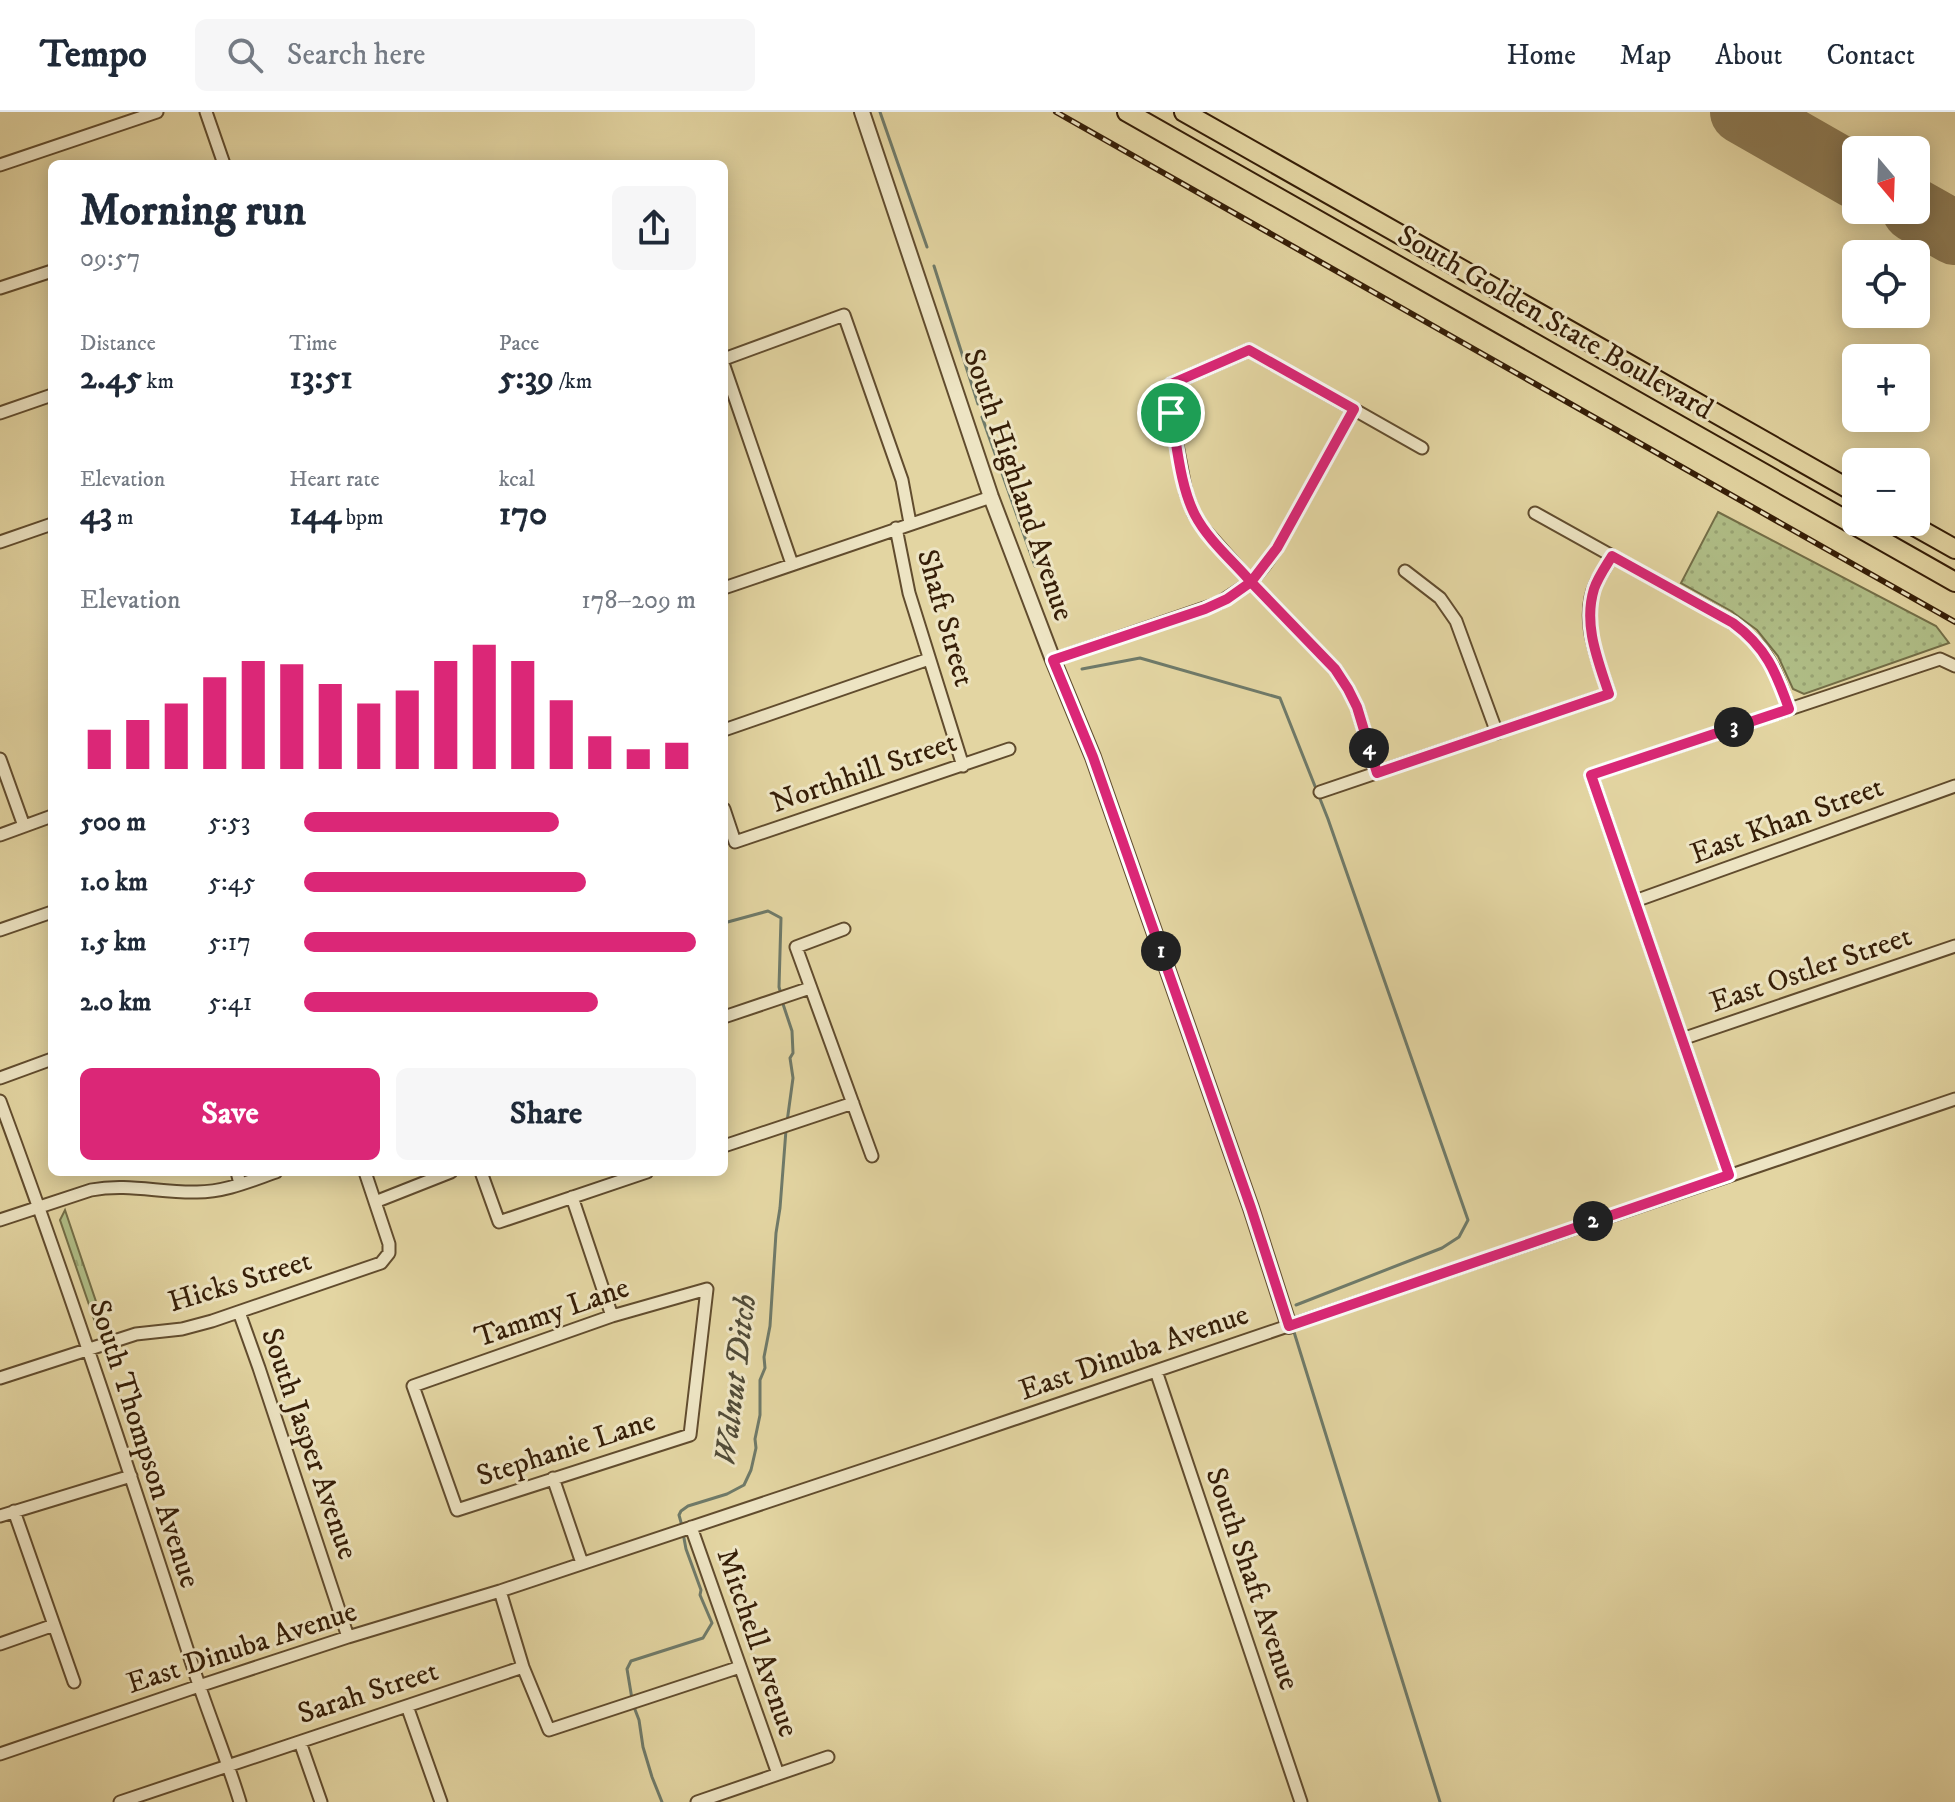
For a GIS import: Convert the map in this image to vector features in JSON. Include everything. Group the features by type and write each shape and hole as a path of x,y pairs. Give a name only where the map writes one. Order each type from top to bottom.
{"main road":[{"name":"South Golden State Boulevard","path":"1127,112 1955,582"},
{"name":"South Golden State Boulevard","path":"1184,112 1842,485"},
{"path":"1930,535 1955,549"}],"street":[{"path":"0,165 157,112"},
{"path":"206,112 223,160"},
{"name":"South Highland Avenue","path":"862,112 991,497 1093,757 1251,1208 1289,1326"},
{"path":"0,288 48,272"},
{"name":"Shaft Street","path":"728,358 844,315 902,480 910,523"},
{"path":"1377,773 1357,707 1335,669 1251,582 1194,514 1186,493 1171,413 1171,384 1249,350 1422,448"},
{"path":"728,378 792,564"},
{"path":"0,413 48,396"},
{"path":"1053,660 1205,609 1227,599 1251,582 1277,548 1354,409"},
{"path":"728,587 991,497"},
{"path":"1535,513 1743,631 1769,661 1789,709"},
{"path":"0,542 48,525"},
{"name":"Shaft Street","path":"896,528 909,593 963,766"},
{"path":"1320,792 1609,694 1589,624 1595,585 1612,556"},
{"path":"1405,571 1440,598 1456,621 1497,733"},
{"path":"728,729 929,659"},
{"path":"1729,1175 1591,775 1940,659 1955,666"},
{"name":"Northhill Street","path":"728,821 735,842 1009,749"},
{"path":"0,759 24,826"},
{"name":"East Khan Street","path":"1635,901 1955,786"},
{"path":"0,835 48,817"},
{"path":"0,930 48,913"},
{"path":"844,929 796,947 872,1156"},
{"name":"East Ostler Street","path":"1682,1039 1955,946"},
{"path":"728,1016 810,988"},
{"path":"0,1078 48,1060"},
{"name":"East Dinuba Avenue","path":"0,1754 348,1637 500,1591 1955,1099"},
{"name":"South Thompson Avenue","path":"0,1101 89,1350 240,1802"},
{"path":"728,1145 853,1103"},
{"path":"366,1176 375,1202 441,1176"},
{"path":"482,1176 499,1222 635,1176"},
{"path":"0,1220 105,1187 201,1192 239,1178"},
{"path":"572,1197 612,1316"},
{"name":"Hicks Street","path":"0,1378 136,1334 192,1326 239,1312 381,1263 387,1257 389,1244 375,1202"},
{"name":"Tammy Lane","path":"457,1510 413,1386 612,1316 707,1289 690,1435"},
{"name":"South Jasper Avenue","path":"239,1312 348,1637"},
{"name":"South Shaft Avenue","path":"1156,1371 1301,1802"},
{"name":"Stephanie Lane","path":"457,1510 690,1435"},
{"path":"0,1516 131,1476"},
{"path":"553,1478 582,1563"},
{"path":"14,1511 74,1682"},
{"name":"Mitchell Avenue","path":"691,1527 778,1774"},
{"path":"500,1591 523,1667 549,1730 740,1667"},
{"path":"0,1644 54,1625"},
{"name":"Sarah Street","path":"120,1802 523,1667"},
{"path":"407,1706 441,1802"},
{"path":"300,1742 321,1802"},
{"path":"697,1802 828,1757"}],"green space":[{"path":"1718,512 1936,626 1949,643 1804,694 1793,689 1778,656 1757,630 1731,611 1681,583"},
{"path":"65,1210 106,1331 97,1328 60,1220"}],"waterway":[{"path":"880,112 927,247"},
{"path":"934,266 978,404"},
{"path":"982,417 1035,566"},
{"path":"1082,669 1140,658 1280,698 1328,819 1468,1220 1459,1237 1442,1248 1296,1305"},
{"name":"Walnut Ditch","path":"728,922 768,911 781,918 781,994"},
{"name":"Walnut Ditch","path":"782,1001 792,1031 793,1053 790,1058 793,1078 787,1122"},
{"name":"Walnut Ditch","path":"682,1526 681,1511 744,1485 751,1470 760,1415 760,1380 765,1368 770,1326 786,1130"},
{"path":"1294,1332 1440,1802"},
{"name":"Walnut Ditch","path":"632,1699 627,1669 631,1661 703,1638 712,1623 700,1595 683,1533"},
{"name":"Walnut Ditch","path":"634,1707 643,1747 662,1802"}],"runway":[{"path":"1742,112 1842,169"},
{"path":"1930,219 1955,233"}],"railway":[{"path":"1056,112 1955,622"}],"route":[{"path":"1171,413 1171,384 1249,350 1354,409 1277,548 1251,582 1335,669 1357,707 1377,773 1609,694 1589,624 1595,585 1612,556 1733,623 1764,652 1789,709 1591,775 1729,1175 1289,1326 1251,1208 1093,757 1053,660 1205,609 1227,599 1251,582 1194,514 1186,493 1171,413"}]}
